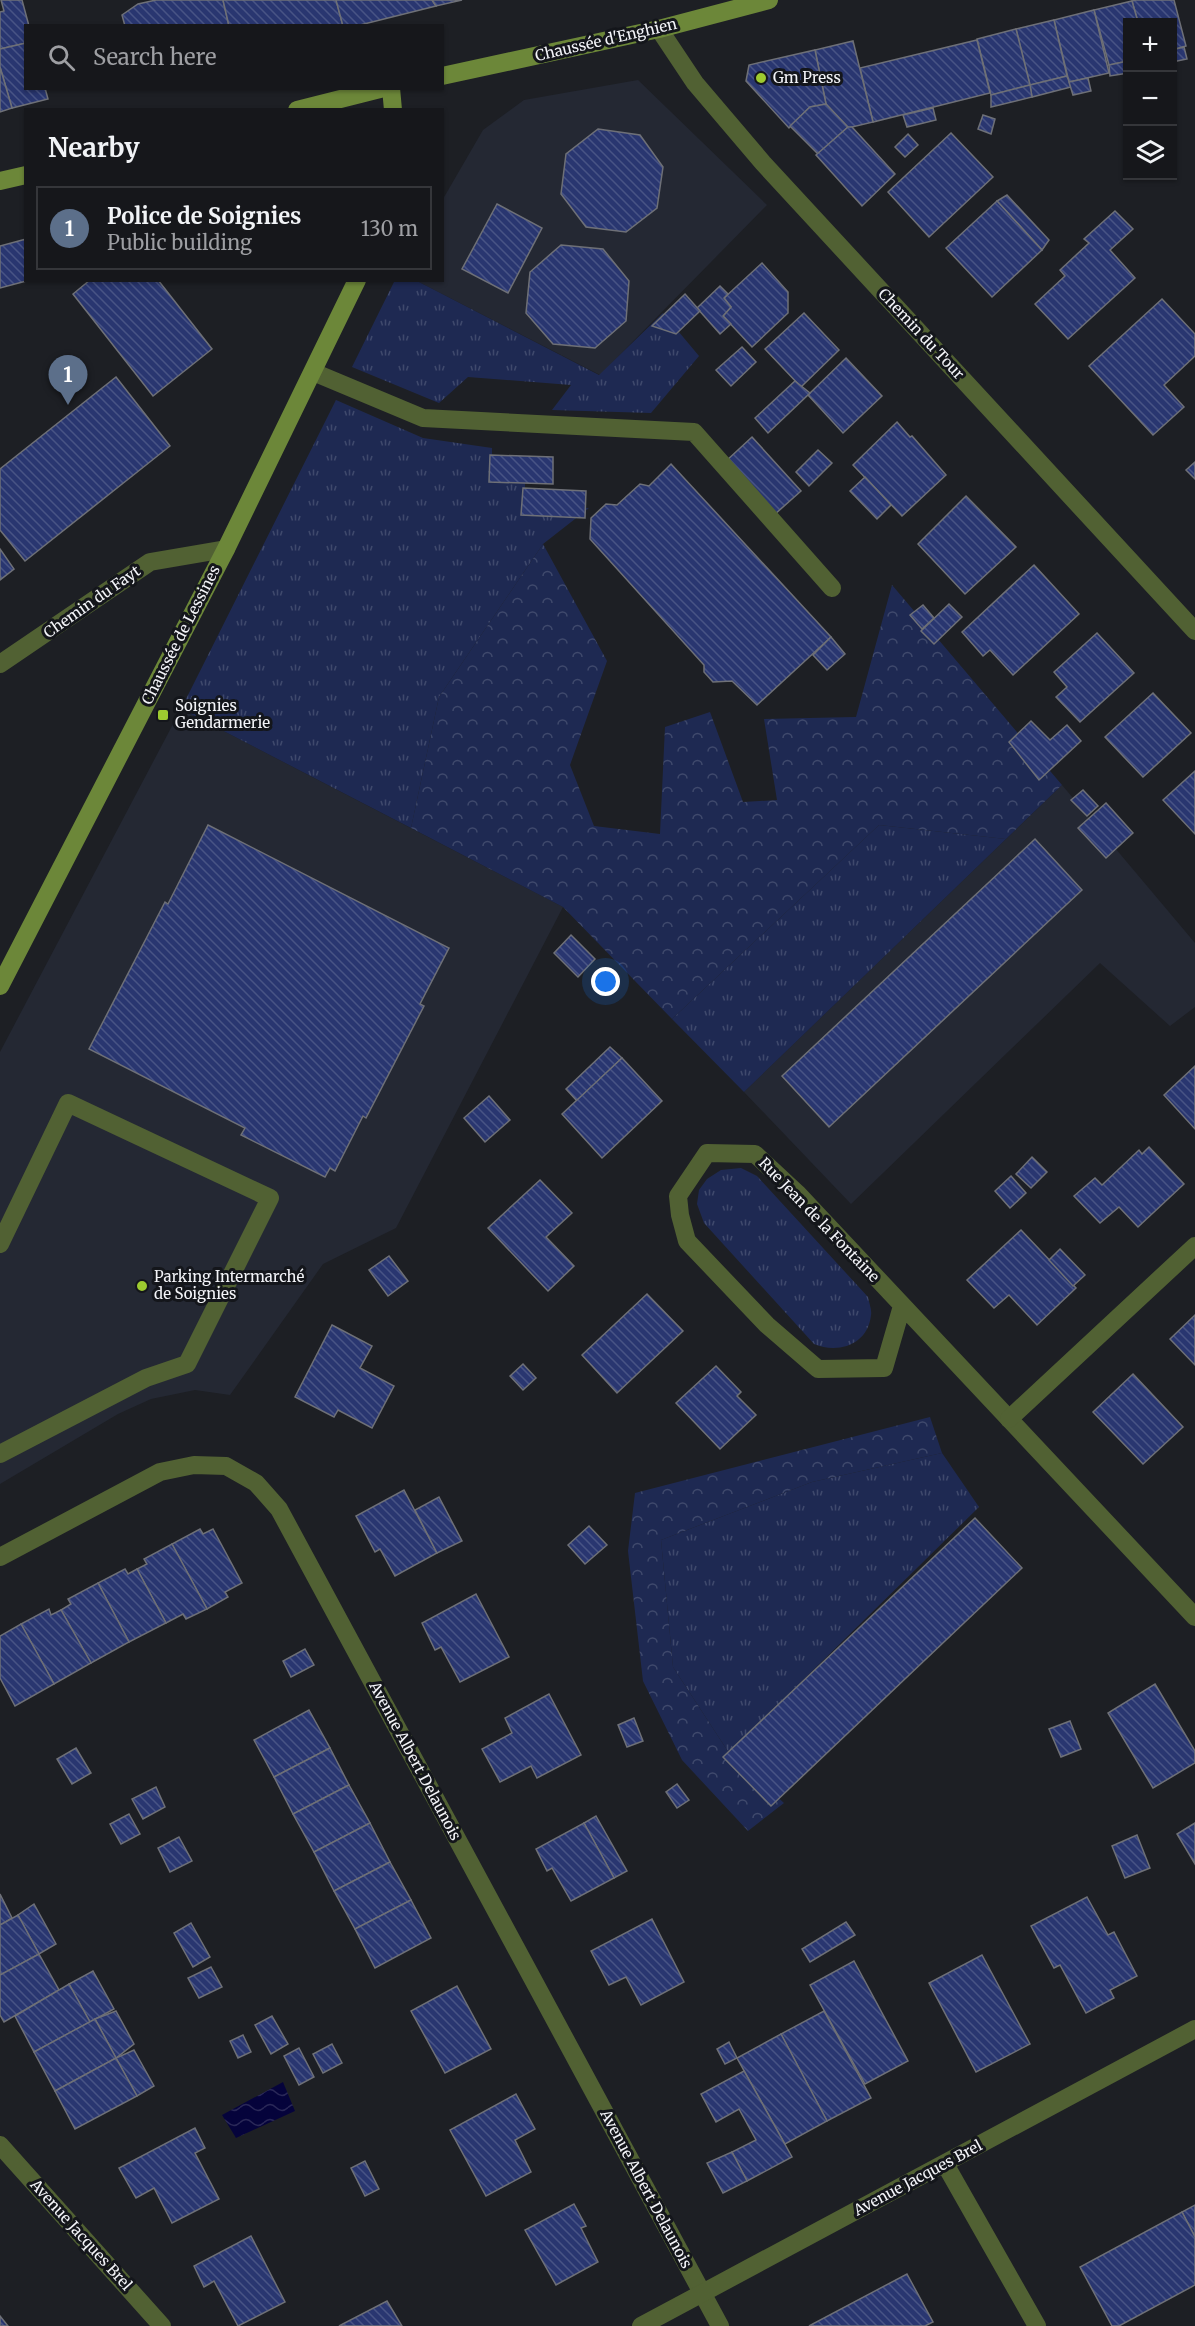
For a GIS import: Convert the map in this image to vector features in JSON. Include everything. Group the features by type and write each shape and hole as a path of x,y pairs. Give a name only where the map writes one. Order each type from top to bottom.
{"main road":[{"name":"Chaussée d'Enghien","path":"444,76 659,29 769,0"},
{"path":"305,108 376,90"},
{"path":"391,90 393,108"},
{"path":"0,181 24,175"},
{"name":"Chaussée de Lessines","path":"0,987 226,549 356,282"}],"street":[{"name":"Chemin du Tour","path":"659,29 695,83 762,163 1195,631"},
{"path":"313,372 423,418 694,432 832,588"},
{"name":"Chemin du Fayt","path":"0,664 150,561 226,549"},
{"path":"0,1244 68,1103 270,1198 187,1364 146,1378 0,1454"},
{"name":"Rue Jean de la Fontaine","path":"902,1306 884,1368 818,1369 766,1325 687,1241 678,1196 708,1153 755,1154 797,1193 1195,1617"},
{"path":"1009,1419 1195,1246"},
{"name":"Avenue Albert Delaunois","path":"0,1557 160,1472 194,1465 226,1466 256,1483 279,1509 720,2326"},
{"name":"Avenue Jacques Brel","path":"641,2326 1195,2029"},
{"name":"Avenue Jacques Brel","path":"0,2145 162,2326"},
{"path":"945,2164 1037,2326"}],"shaded area":[{"path":"638,80 767,205 600,375 419,282 444,282 444,197 483,130 524,100"},
{"path":"181,709 563,907 396,1228 323,1264 230,1395 195,1390 151,1399 118,1414 0,1484 0,1052"},
{"path":"1062,785 1195,943 1195,1007 1170,1026 1100,963 851,1204 744,1092"}],"green space":[{"path":"394,282 419,282 599,375 663,313 699,356 651,413 552,410 571,385 468,377 439,403 352,367"},
{"path":"336,400 423,438 492,448 492,477 525,480 525,505 589,508 543,544 439,697 411,828 181,709"},
{"path":"543,544 607,661 570,765 594,826 660,834 665,727 710,712 743,802 777,800 764,719 856,717 892,585 1062,785 1006,839 879,825 672,1019 563,907 411,828 439,697"},
{"path":"879,825 1006,839 744,1092 672,1019"},
{"path":"741,1168 757,1176 868,1297 871,1313 869,1325 858,1340 833,1348 814,1344 704,1223 697,1204 699,1190 707,1179 721,1170"},
{"path":"930,1417 942,1453 812,1482 661,1540 673,1667 729,1753 784,1803 748,1831 682,1760 643,1681 628,1551 635,1493"},
{"path":"942,1453 979,1507 729,1753 673,1667 661,1540 812,1482"}],"water":[{"path":"283,2082 295,2111 236,2138 222,2115"}],"building":[{"path":"1,0 22,0 28,24 24,24 24,43 0,49 0,12 4,11"},
{"path":"156,0 223,0 229,24 124,24 122,15 138,4"},
{"path":"223,0 336,0 342,24 229,24"},
{"path":"336,0 432,0 436,6 364,24 342,24"},
{"path":"432,0 462,0 436,6"},
{"path":"1174,0 1186,46 1177,49 1177,18 1137,18 1132,1"},
{"path":"1132,1 1137,18 1123,18 1123,62 1109,65 1094,10"},
{"path":"1094,10 1109,73 1069,82 1054,20"},
{"path":"1054,20 1067,76 1030,85 1016,29"},
{"path":"1016,29 1030,85 991,95 977,39"},
{"path":"977,40 990,93 873,122 860,68"},
{"path":"853,41 873,122 848,128 826,104 815,50"},
{"path":"24,43 24,90 46,90 48,99 12,108 0,67 0,49"},
{"path":"1184,47 1187,59 1177,61 1177,49"},
{"path":"815,50 826,104 810,107 789,128 746,81 749,65"},
{"path":"1123,62 1123,74 1110,76 1109,65"},
{"path":"0,67 12,108 0,112"},
{"path":"1067,76 1071,87 1032,97 1030,85"},
{"path":"1088,78 1091,91 1073,95 1069,82"},
{"path":"1030,85 1032,97 991,107 991,95"},
{"path":"826,104 848,127 818,154 790,126 810,107"},
{"path":"933,108 936,120 907,127 903,115"},
{"path":"983,115 995,119 991,134 978,129"},
{"path":"848,127 852,127 895,174 862,206 816,155"},
{"path":"598,129 640,135 663,167 657,208 626,232 586,227 561,194 566,154"},
{"path":"951,133 993,177 929,237 888,192"},
{"path":"908,134 918,145 905,157 895,147"},
{"path":"1007,195 1049,240 1042,250 997,201"},
{"path":"997,201 1042,250 992,297 946,248"},
{"path":"497,204 542,228 508,293 462,269"},
{"path":"1115,211 1133,229 1110,250 1135,278 1068,339 1035,304 1065,276 1060,270 1089,243 1084,239"},
{"path":"24,240 24,282 0,288 0,246"},
{"path":"561,245 603,249 629,281 626,321 595,348 553,344 526,313 530,272"},
{"path":"762,263 788,292 788,313 752,347 723,316 731,307 724,298"},
{"path":"88,282 160,282 212,349 153,396 73,294"},
{"path":"720,286 728,294 724,298 731,307 723,316 731,324 720,334 697,308"},
{"path":"685,294 700,311 676,334 652,326"},
{"path":"1162,299 1195,334 1195,356 1164,385 1184,407 1153,435 1089,366"},
{"path":"804,313 839,350 801,387 765,349"},
{"path":"742,347 756,362 731,386 716,370"},
{"path":"846,358 882,396 843,433 808,395"},
{"path":"116,377 170,446 25,561 0,530 0,469"},
{"path":"795,381 810,393 768,433 755,418"},
{"path":"897,422 946,475 902,516 853,465"},
{"path":"752,437 801,491 774,515 725,462"},
{"path":"818,450 832,463 809,486 796,472"},
{"path":"490,455 553,457 553,484 489,482"},
{"path":"1195,462 1195,479 1186,470"},
{"path":"671,464 831,637 757,705 732,681 713,682 704,672 704,665 590,539 591,518 606,504 617,505 640,484 649,486"},
{"path":"865,477 891,505 877,519 850,491"},
{"path":"523,488 586,491 585,518 521,515"},
{"path":"966,496 1016,547 965,594 918,544"},
{"path":"0,549 14,569 0,580"},
{"path":"1034,565 1079,614 1013,675 990,650 983,656 962,632"},
{"path":"949,604 962,617 934,644 921,631"},
{"path":"923,605 934,618 922,629 910,615"},
{"path":"1097,633 1134,673 1080,722 1056,697 1067,687 1054,672"},
{"path":"831,637 845,654 827,670 813,655"},
{"path":"1153,693 1191,733 1143,777 1105,737"},
{"path":"1031,721 1050,740 1067,725 1081,741 1039,780 1009,742"},
{"path":"1195,771 1195,834 1163,800"},
{"path":"1083,790 1098,806 1087,816 1071,800"},
{"path":"1106,803 1133,833 1106,858 1078,828"},
{"path":"208,825 449,948 420,1004 424,1006 366,1118 363,1116 335,1171 330,1168 325,1177 241,1135 245,1128 89,1049 165,902 168,904"},
{"path":"1035,839 1082,890 829,1127 782,1076"},
{"path":"571,935 595,959 578,977 554,953"},
{"path":"610,1047 622,1058 577,1101 566,1089"},
{"path":"622,1058 662,1101 602,1158 562,1114"},
{"path":"1195,1066 1195,1129 1164,1095"},
{"path":"489,1096 510,1120 485,1142 464,1118"},
{"path":"1149,1147 1184,1184 1138,1227 1119,1207 1100,1223 1074,1196 1095,1178 1102,1185 1139,1150 1142,1154"},
{"path":"1032,1157 1047,1172 1031,1188 1016,1174"},
{"path":"1011,1176 1026,1193 1010,1208 995,1191"},
{"path":"540,1180 572,1213 546,1237 574,1266 548,1291 488,1228"},
{"path":"1021,1230 1076,1288 1037,1325 1009,1295 994,1308 967,1280"},
{"path":"1060,1249 1085,1275 1073,1286 1049,1260"},
{"path":"389,1256 408,1281 388,1296 369,1270"},
{"path":"647,1294 683,1331 617,1393 582,1355"},
{"path":"1195,1315 1195,1365 1170,1339"},
{"path":"332,1325 372,1346 360,1368 394,1386 372,1428 338,1410 334,1417 295,1397"},
{"path":"523,1364 536,1378 523,1390 510,1376"},
{"path":"716,1366 741,1392 737,1396 756,1415 720,1449 676,1403"},
{"path":"1133,1374 1183,1427 1143,1464 1093,1412"},
{"path":"404,1490 437,1553 395,1576 380,1549 375,1552 356,1516"},
{"path":"439,1497 462,1541 437,1553 415,1510"},
{"path":"975,1518 1022,1568 771,1806 723,1757"},
{"path":"589,1526 607,1545 585,1564 568,1545"},
{"path":"200,1529 203,1534 213,1529 242,1583 225,1592 228,1597 207,1609 172,1544"},
{"path":"172,1544 207,1609 186,1619 183,1614 166,1623 137,1569 147,1564 144,1559"},
{"path":"125,1569 128,1574 137,1569 166,1623 129,1642 98,1583"},
{"path":"98,1583 129,1642 91,1663 61,1610 71,1604 68,1599"},
{"path":"476,1594 509,1657 460,1682 441,1647 435,1650 422,1623"},
{"path":"49,1609 51,1615 61,1610 91,1663 54,1684 21,1624"},
{"path":"21,1624 54,1684 15,1706 0,1678 0,1636"},
{"path":"305,1649 314,1665 291,1677 283,1661"},
{"path":"1155,1684 1195,1751 1195,1763 1153,1788 1108,1713"},
{"path":"549,1694 581,1755 537,1778 531,1766 500,1782 482,1749 512,1733 505,1718"},
{"path":"309,1710 330,1748 274,1777 254,1740"},
{"path":"634,1718 643,1741 627,1747 618,1725"},
{"path":"1070,1721 1081,1749 1061,1757 1049,1729"},
{"path":"76,1748 91,1773 72,1784 57,1759"},
{"path":"330,1748 349,1785 293,1814 274,1777"},
{"path":"677,1784 689,1800 677,1808 666,1792"},
{"path":"349,1785 370,1823 314,1852 293,1814"},
{"path":"156,1787 165,1807 143,1819 132,1799"},
{"path":"129,1814 140,1834 121,1844 110,1824"},
{"path":"596,1816 627,1871 614,1878 584,1823"},
{"path":"370,1823 390,1862 334,1891 314,1852"},
{"path":"584,1823 614,1878 571,1901 552,1868 547,1871 536,1849"},
{"path":"1195,1823 1195,1864 1177,1834"},
{"path":"1137,1835 1150,1868 1125,1878 1112,1846"},
{"path":"179,1837 192,1861 170,1872 158,1848"},
{"path":"390,1862 411,1900 355,1929 334,1891"},
{"path":"0,1894 12,1918 0,1925"},
{"path":"1087,1897 1108,1935 1114,1932 1137,1976 1110,1990 1114,1998 1086,2013 1060,1965 1054,1968 1031,1926"},
{"path":"411,1900 431,1938 375,1968 355,1929"},
{"path":"34,1904 56,1944 39,1954 18,1915"},
{"path":"18,1915 39,1954 0,1975 0,1925"},
{"path":"652,1919 684,1982 641,2005 626,1977 609,1985 591,1951"},
{"path":"846,1922 855,1935 810,1962 802,1949"},
{"path":"191,1923 210,1957 193,1967 174,1933"},
{"path":"39,1954 59,1990 4,2022 0,2015 0,1975"},
{"path":"982,1955 1030,2044 976,2072 929,1983"},
{"path":"854,1961 908,2061 865,2084 810,1985"},
{"path":"211,1967 222,1987 199,1998 188,1978"},
{"path":"93,1971 114,2009 90,2022 69,1984"},
{"path":"69,1984 90,2022 34,2052 15,2016"},
{"path":"457,1986 491,2049 445,2073 411,2011"},
{"path":"116,2011 134,2044 116,2058 95,2019"},
{"path":"824,2011 871,2098 827,2121 781,2034"},
{"path":"272,2016 288,2044 271,2054 255,2025"},
{"path":"95,2019 116,2058 55,2091 34,2052"},
{"path":"781,2034 827,2121 785,2144 737,2058"},
{"path":"243,2035 251,2052 238,2058 230,2041"},
{"path":"729,2042 737,2058 725,2064 717,2049"},
{"path":"332,2044 342,2063 323,2073 313,2054"},
{"path":"299,2048 314,2077 299,2085 284,2056"},
{"path":"134,2050 154,2086 137,2096 116,2058"},
{"path":"116,2058 137,2096 75,2129 55,2091"},
{"path":"744,2071 792,2157 747,2181 732,2152 756,2140 739,2109 716,2122 701,2094"},
{"path":"516,2094 535,2129 515,2140 531,2172 486,2196 450,2130"},
{"path":"195,2128 205,2148 195,2153 219,2199 172,2223 154,2188 136,2198 119,2168"},
{"path":"732,2152 747,2181 723,2193 707,2163"},
{"path":"365,2161 379,2189 365,2196 351,2168"},
{"path":"574,2204 586,2226 581,2228 598,2262 556,2285 525,2230"},
{"path":"1195,2205 1195,2237 1182,2212"},
{"path":"1182,2212 1195,2237 1195,2285 1119,2326 1112,2326 1080,2267"},
{"path":"251,2236 285,2302 238,2326 214,2281 204,2287 194,2266"},
{"path":"907,2274 933,2322 925,2326 809,2326"},
{"path":"387,2301 402,2326 339,2326"},
{"path":"0,2316 8,2326 0,2326"}],"place":[{"name":"Gm Press","path":"761,78"},
{"name":"Police de Soignies","path":"68,405"},
{"name":"Soignies Gendarmerie","path":"163,715"},
{"name":"Parking Intermarché de Soignies","path":"142,1286"}]}
